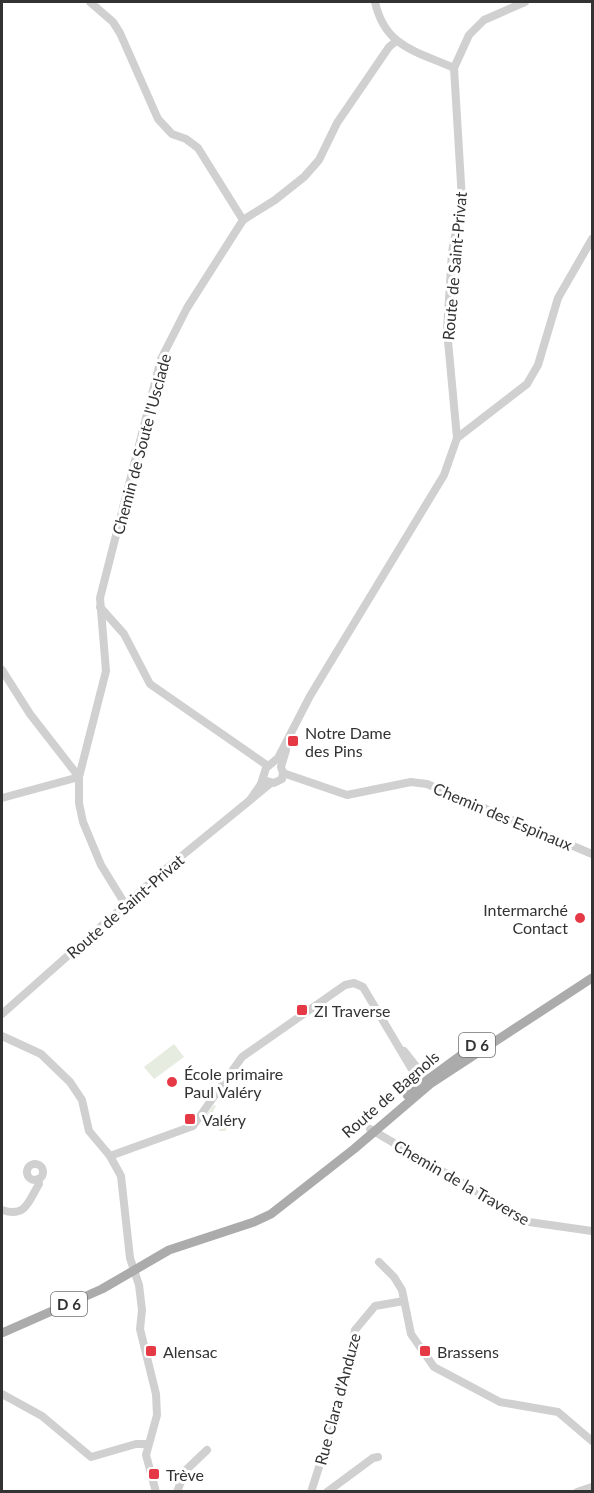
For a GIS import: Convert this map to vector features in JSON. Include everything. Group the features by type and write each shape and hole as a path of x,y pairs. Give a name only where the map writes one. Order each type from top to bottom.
{"main road":[{"name":"Route de Bagnols","path":"2,1333 95,1293 181,1245 262,1218 281,1207 425,1084 460,1058 527,1017 592,972"},
{"name":"Route de Bagnols","path":"460,1058 592,978"}],"street":[{"path":"90,2 113,22 120,33 158,119 172,134 186,139 198,148 243,220"},
{"path":"375,2 380,22 395,42 454,68"},
{"name":"Route de Saint-Privat","path":"2,1014 125,904 250,800 273,773 310,696 444,475 453,456 457,438 447,330 452,252 462,200 454,68 470,35 484,20 525,2"},
{"name":"Chemin de Soute l'Usclade","path":"125,904 101,865 83,822 78,803 78,777 106,671 100,598 161,359 186,308 243,220 275,200 304,177 319,160 348,104 395,42"},
{"path":"457,438 527,384 538,365 558,298 590,251 592,239"},
{"path":"100,607 124,634 150,684 273,773"},
{"path":"2,670 30,714 78,777 2,798"},
{"name":"Chemin des Espinaux","path":"273,773 347,795 411,782 426,784 592,854"},
{"path":"110,1156 193,1126 242,1057 345,985 354,983 363,987 425,1084"},
{"path":"2,1036 41,1054 70,1082 82,1100 84,1120 89,1131 110,1156 121,1176 130,1258 135,1270 142,1310 140,1329 156,1394 157,1415 148,1444 147,1465 156,1491"},
{"name":"Chemin de la Traverse","path":"372,1130 529,1222 592,1231"},
{"path":"2,1210 16,1214 22,1211 39,1184 38,1179"},
{"path":"379,1262 394,1277 402,1290 411,1334 434,1367 500,1402 558,1412 592,1441"},
{"name":"Rue Clara d'Anduze","path":"311,1491 338,1408 355,1330 375,1306 404,1301"},
{"path":"2,1394 42,1416 91,1457 136,1444 148,1444"},
{"path":"177,1491 185,1471 207,1450"},
{"path":"327,1491 373,1458 378,1457"},
{"path":"577,1491 592,1487"}],"shaded area":[{"path":"174,1044 184,1057 154,1079 144,1067"},
{"path":"214,1105 216,1106 213,1111 225,1124 230,1121 231,1123 225,1131 219,1131 221,1126 210,1124 207,1128 202,1125 204,1117"}],"place":[{"name":"Notre Dame des Pins","path":"293,741"},
{"name":"Intermarché Contact","path":"580,918"},
{"name":"ZI Traverse","path":"302,1010"},
{"name":"École primaire Paul Valéry","path":"172,1082"},
{"name":"Valéry","path":"190,1119"},
{"name":"Alensac","path":"151,1351"},
{"name":"Brassens","path":"425,1351"},
{"name":"Trève","path":"154,1474"}]}
